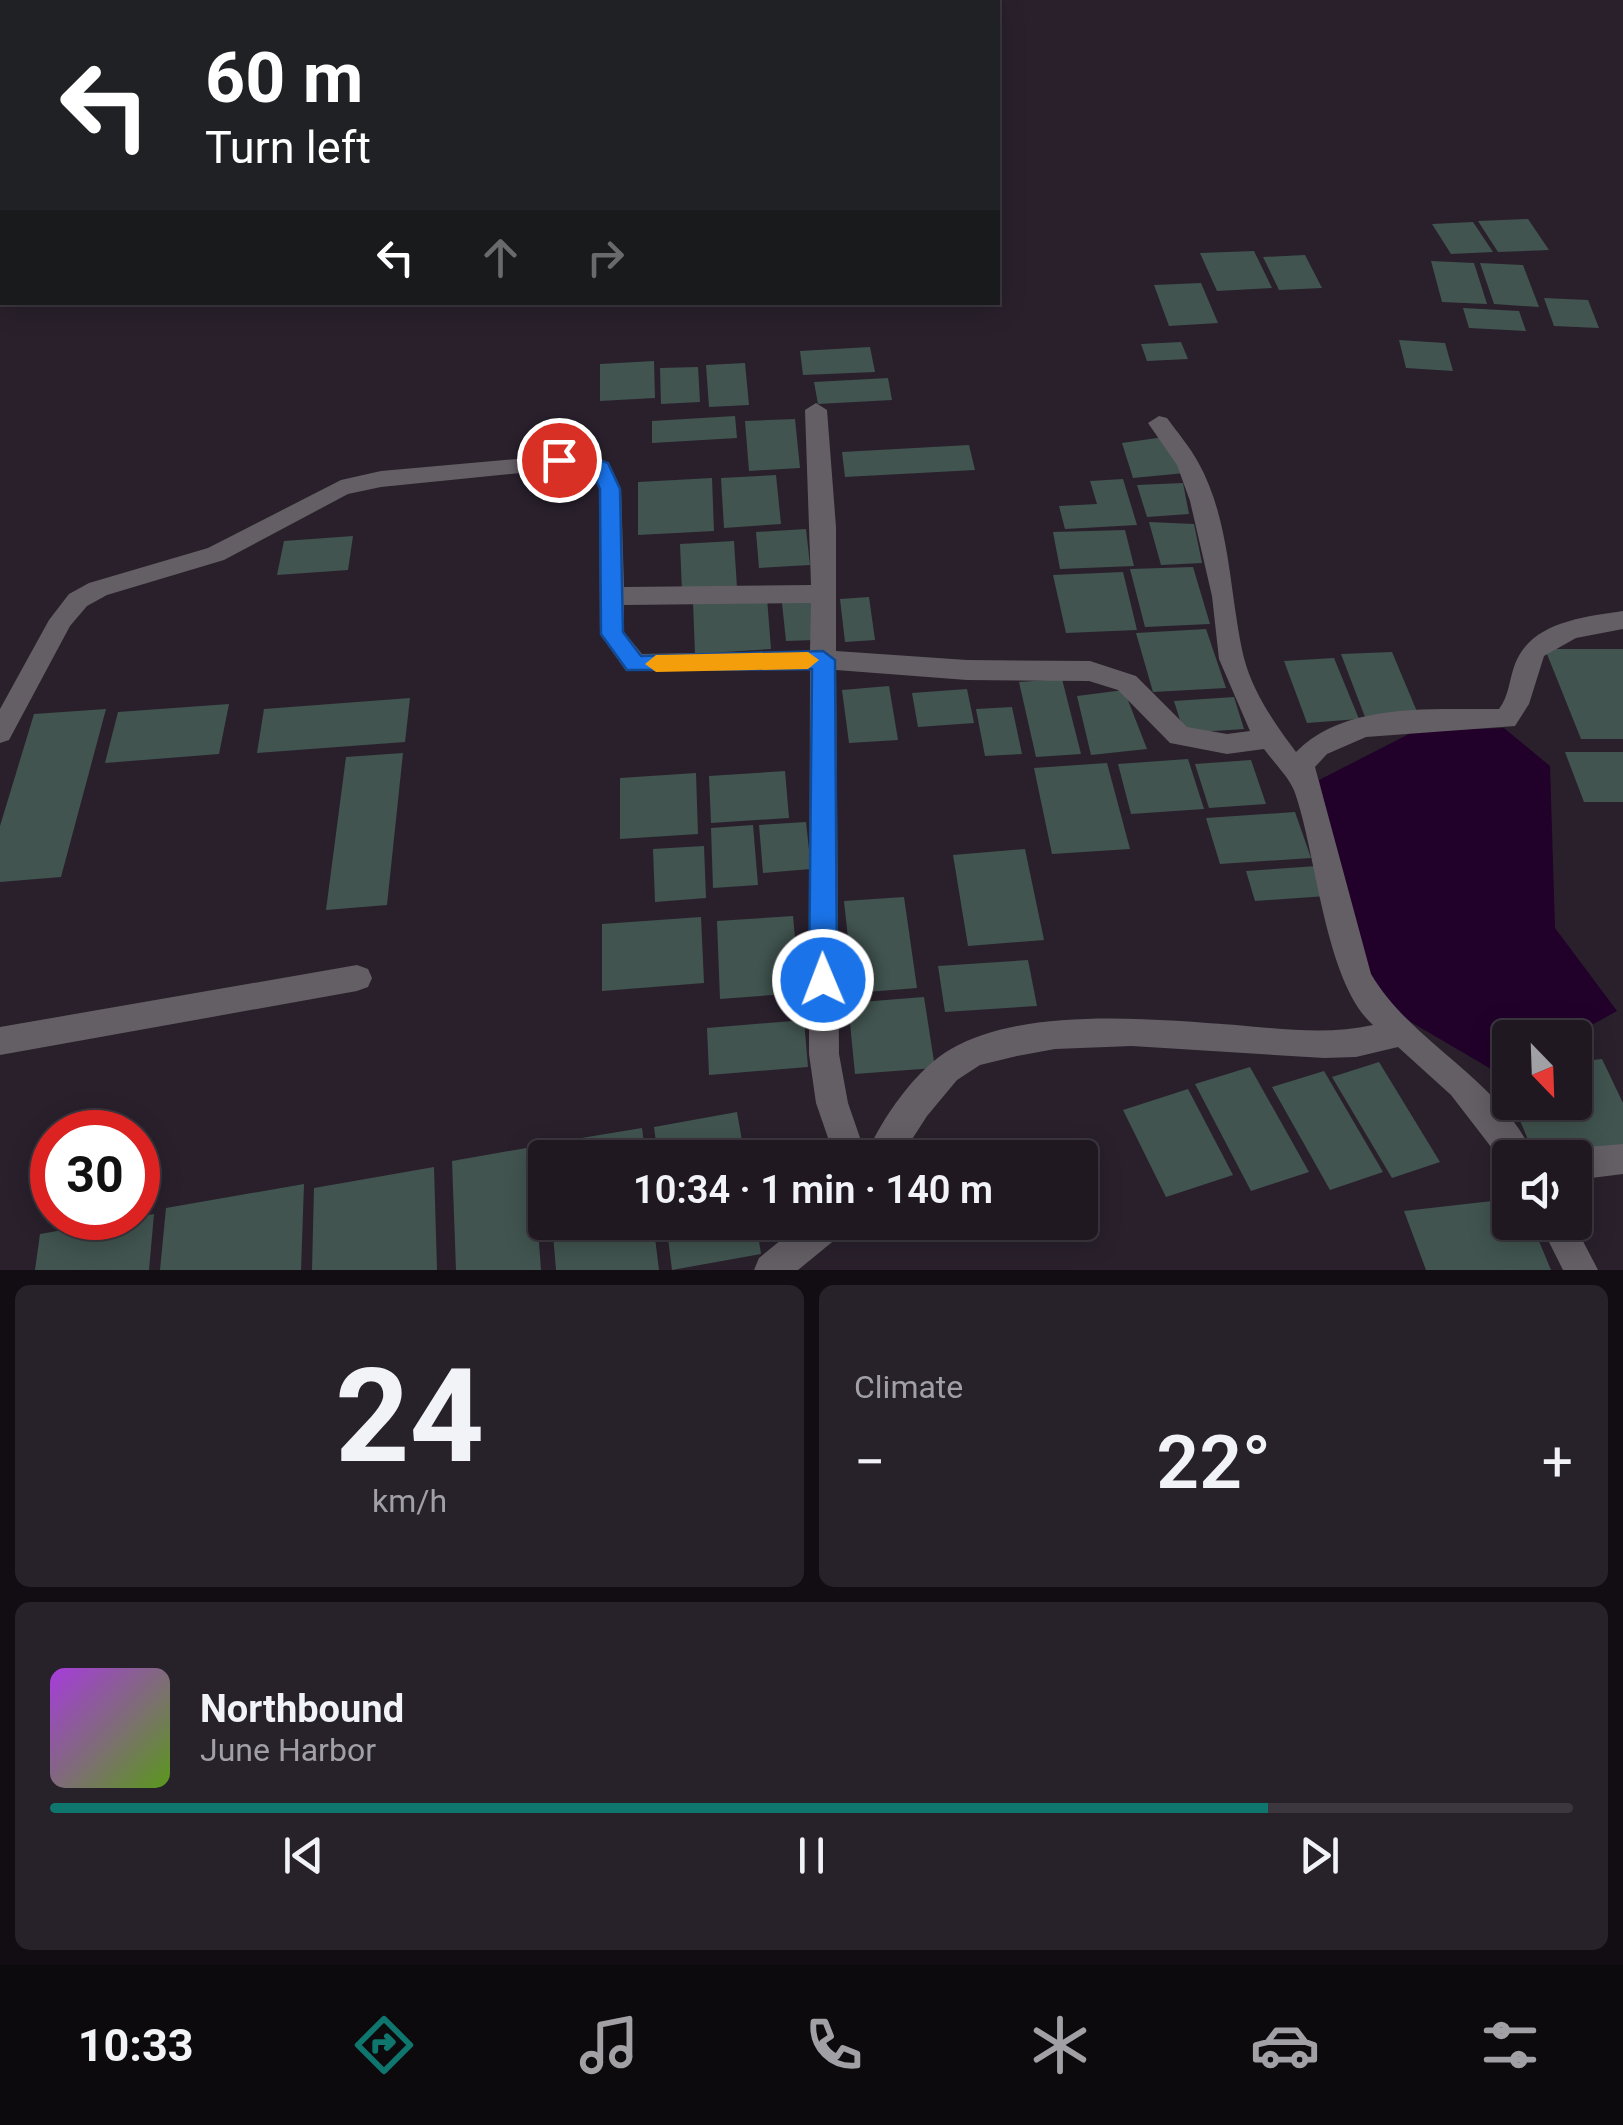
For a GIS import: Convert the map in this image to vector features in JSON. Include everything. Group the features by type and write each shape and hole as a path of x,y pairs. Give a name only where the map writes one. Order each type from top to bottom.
{"street":[{"path":"816,410 824,527 824,1054 832,1103 845,1140"},
{"path":"1159,423 1188,464 1202,501 1224,596 1232,659 1260,724 1305,783"},
{"path":"0,733 61,620 78,600 98,589 216,554 341,488 381,479 584,460 601,468 610,489 612,634 635,664 823,660 967,670 1090,671 1126,683 1179,736 1227,744 1271,738"},
{"path":"610,596 821,594"},
{"path":"1504,1140 1462,1085 1374,1007 1358,977 1301,764 1310,750 1333,738 1406,721 1506,719 1520,702 1530,656 1544,643 1579,628 1623,620"},
{"path":"0,1041 357,978"},
{"path":"894,1140 935,1084 958,1061 1048,1035 1098,1030 1324,1044 1400,1033"},
{"path":"1592,1162 1623,1159"},
{"path":"771,1270 808,1240"},
{"path":"1565,1240 1581,1270"}],"shaded area":[{"path":"1504,728 1550,766 1555,928 1617,1011 1592,1025 1592,1020 1492,1020 1492,1070 1370,998 1319,780 1415,731"}],"building":[{"path":"1528,219 1549,250 1498,252 1478,221"},
{"path":"1473,222 1493,252 1451,254 1432,224"},
{"path":"1254,251 1272,288 1217,291 1200,253"},
{"path":"1305,255 1322,288 1279,290 1263,257"},
{"path":"1431,261 1474,263 1487,304 1442,302"},
{"path":"1480,263 1523,265 1539,307 1494,304"},
{"path":"1201,283 1218,323 1169,326 1154,285"},
{"path":"1544,298 1588,300 1599,328 1554,326"},
{"path":"1463,308 1519,311 1526,331 1469,328"},
{"path":"1399,340 1445,343 1453,371 1406,368"},
{"path":"1181,342 1188,359 1147,361 1141,344"},
{"path":"870,347 875,372 803,375 800,351"},
{"path":"654,361 655,398 600,401 600,364"},
{"path":"745,363 749,405 709,407 706,365"},
{"path":"698,367 700,402 661,404 660,368"},
{"path":"888,378 892,400 818,404 814,382"},
{"path":"735,416 737,438 652,443 652,421"},
{"path":"795,419 800,468 749,471 745,421"},
{"path":"1164,437 1185,473 1133,478 1122,443"},
{"path":"969,445 975,470 845,477 842,452"},
{"path":"776,475 781,524 724,528 721,478"},
{"path":"712,478 714,531 638,535 638,482"},
{"path":"1123,479 1137,525 1065,529 1059,506 1097,504 1090,481"},
{"path":"1183,483 1189,514 1147,517 1137,485"},
{"path":"1149,522 1194,524 1202,563 1161,565"},
{"path":"806,529 810,565 759,568 756,532"},
{"path":"1125,530 1134,566 1060,569 1053,532"},
{"path":"353,536 348,570 277,575 284,541"},
{"path":"734,541 737,588 682,591 680,544"},
{"path":"1193,567 1210,624 1145,627 1130,569"},
{"path":"1123,572 1137,630 1066,633 1053,575"},
{"path":"869,597 875,640 845,642 840,599"},
{"path":"767,598 771,649 695,654 693,602"},
{"path":"811,601 815,640 786,641 782,603"},
{"path":"1206,629 1226,688 1153,692 1136,633"},
{"path":"1545,649 1623,649 1623,739 1581,739"},
{"path":"1392,652 1418,714 1365,717 1341,654"},
{"path":"1334,658 1359,719 1307,723 1284,661"},
{"path":"1062,679 1081,754 1036,757 1019,682"},
{"path":"889,686 898,740 849,743 842,690"},
{"path":"967,689 974,723 918,727 912,693"},
{"path":"1124,690 1147,749 1091,755 1077,696"},
{"path":"1234,697 1244,729 1184,733 1174,701"},
{"path":"410,698 405,742 257,753 264,709"},
{"path":"229,704 219,754 105,763 118,712"},
{"path":"1012,707 1022,754 985,756 976,709"},
{"path":"106,709 61,877 0,882 0,826 34,714"},
{"path":"1565,752 1623,752 1623,802 1584,802"},
{"path":"403,753 387,905 326,910 346,757"},
{"path":"1188,759 1204,809 1131,814 1118,764"},
{"path":"1251,760 1266,804 1209,808 1195,764"},
{"path":"1107,763 1130,849 1052,854 1034,768"},
{"path":"785,771 789,818 711,823 709,776"},
{"path":"696,773 698,834 620,839 620,778"},
{"path":"1295,812 1311,858 1220,864 1206,818"},
{"path":"806,822 811,869 763,873 759,825"},
{"path":"753,825 758,885 713,888 711,828"},
{"path":"704,846 706,898 655,902 653,849"},
{"path":"1025,849 1044,940 968,946 953,855"},
{"path":"1317,866 1327,896 1255,901 1246,871"},
{"path":"904,897 917,988 854,993 844,901"},
{"path":"793,916 800,993 720,999 717,921"},
{"path":"701,917 704,983 602,991 602,924"},
{"path":"1028,960 1037,1006 945,1012 938,966"},
{"path":"924,997 935,1068 855,1074 848,1003"},
{"path":"804,1020 808,1067 709,1075 707,1028"},
{"path":"1602,1059 1623,1103 1623,1145 1592,1149 1592,1140 1528,1140 1520,1120 1592,1120 1592,1060"},
{"path":"1379,1062 1440,1162 1392,1178 1332,1077"},
{"path":"1250,1067 1309,1172 1251,1191 1195,1084"},
{"path":"1324,1071 1383,1172 1330,1190 1272,1087"},
{"path":"1188,1089 1233,1175 1166,1197 1123,1110"},
{"path":"737,1112 742,1140 656,1140 654,1127"},
{"path":"642,1128 644,1140 569,1140"},
{"path":"528,1148 528,1240 539,1240 541,1270 456,1270 452,1161"},
{"path":"434,1167 437,1270 312,1270 314,1188"},
{"path":"304,1184 301,1270 160,1270 166,1208"},
{"path":"1492,1201 1492,1240 1538,1240 1551,1270 1426,1270 1404,1211"},
{"path":"39,1240 152,1240 149,1270 35,1270"},
{"path":"554,1240 655,1240 659,1270 556,1270"},
{"path":"668,1240 759,1240 761,1254 672,1270"}],"slow traffic":[{"path":"656,664 808,660"}],"route":[{"path":"559,460 584,460 601,468 610,489 612,634 635,664 823,660 823,980"}]}
